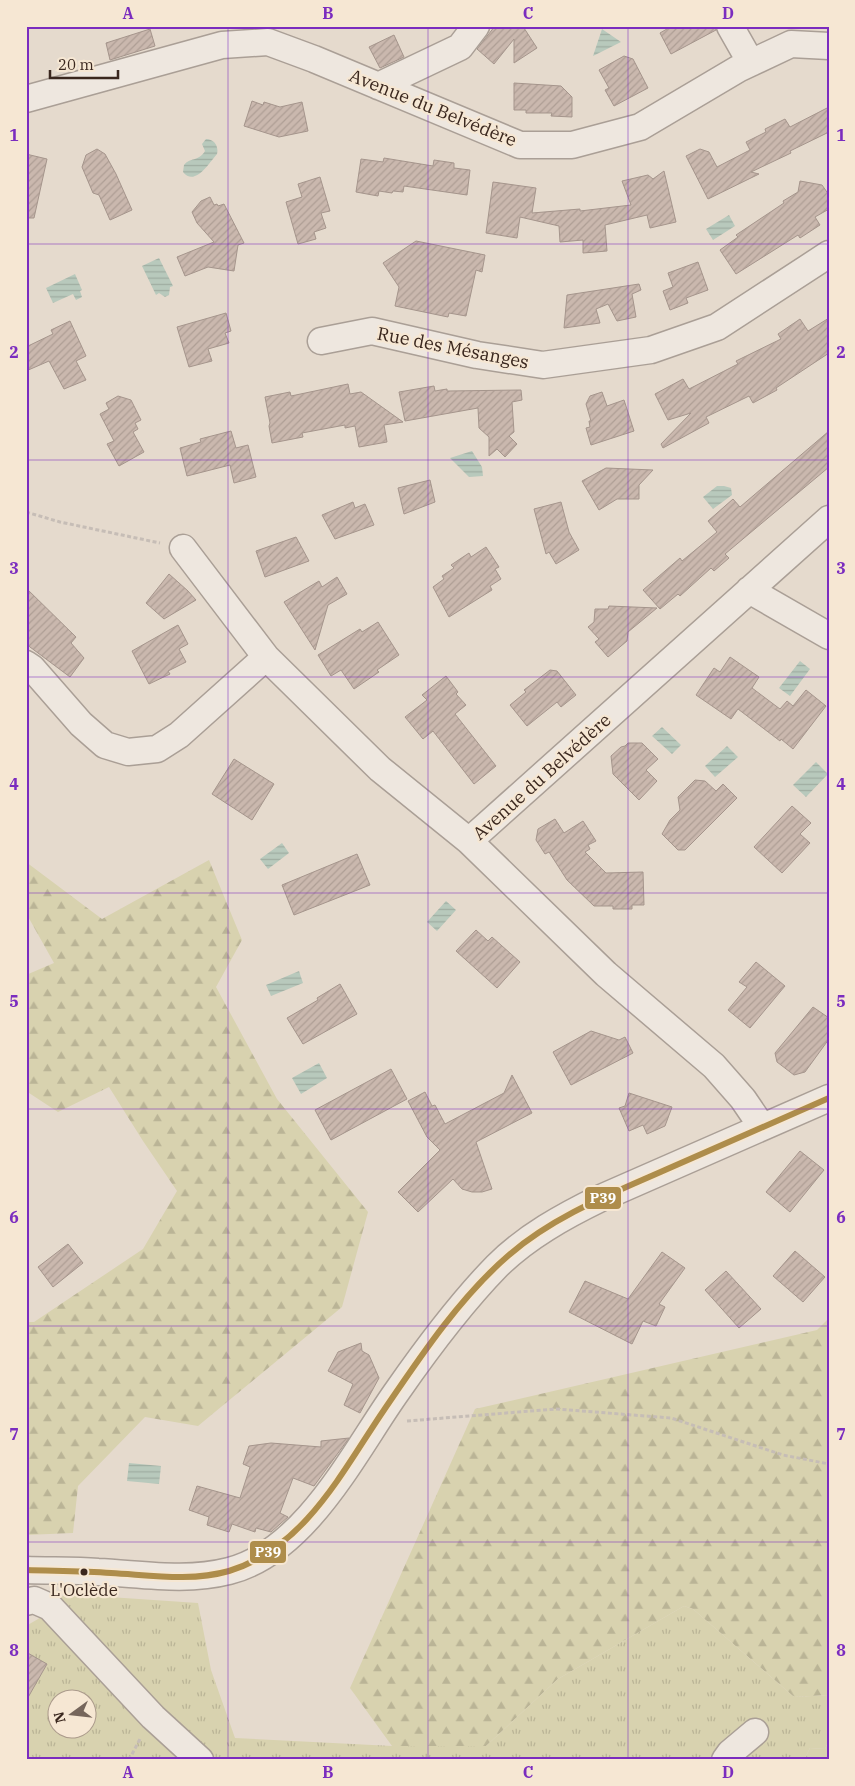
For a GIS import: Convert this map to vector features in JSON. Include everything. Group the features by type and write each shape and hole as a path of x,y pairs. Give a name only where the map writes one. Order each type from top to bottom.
{"street":[{"path":"378,86 460,47 476,26"},
{"path":"730,26 751,63"},
{"name":"Avenue du Belvédère","path":"26,99 222,45 268,42 314,59 520,145 572,145 640,127 751,63 791,44 829,46"},
{"name":"Rue des Mésanges","path":"321,341 372,331 477,355 543,365 651,350 717,327 829,254"},
{"name":"Avenue du Belvédère","path":"762,1127 743,1099 714,1066 606,974 469,841 829,519"},
{"path":"183,548 266,657 380,769 469,841"},
{"path":"749,590 829,636"},
{"path":"26,664 32,668 81,724 104,745 128,752 157,748 180,736 266,657"},
{"path":"26,1595 40,1585 39,1570 187,1577 229,1571 244,1566 274,1549 306,1520 355,1456 398,1389 459,1308 498,1265 523,1244 572,1212 829,1098"},
{"path":"26,1602 34,1600 50,1607 153,1717 200,1760"},
{"path":"725,1760 730,1753 755,1732"}],"path":[{"path":"26,512 60,522 183,548"},
{"path":"374,1426 428,1418 556,1409 671,1418 783,1455 829,1464"}],"green space":[{"path":"209,860 242,940 216,987 277,1099 368,1212 342,1307 198,1426 145,1417 78,1486 73,1533 26,1535 26,1322 34,1322 143,1249 177,1191 109,1087 58,1112 26,1091 26,975 54,963 26,913 26,862 102,919"},
{"path":"829,1318 829,1695 794,1697 693,1609 684,1606 558,1679 486,1746 392,1746 350,1688 475,1409 817,1330"},
{"path":"65,1594 198,1603 211,1670 235,1738 392,1746 486,1746 558,1679 684,1606 693,1609 794,1697 829,1695 829,1740 825,1749 810,1748 804,1760 26,1760 26,1626 38,1619"},
{"path":"829,1740 829,1760 804,1760 810,1748 825,1749"}],"shaded area":[{"path":"602,29 621,42 593,56"},
{"path":"206,139 211,140 215,144 217,154 202,172 192,177 188,176 183,172 184,165 205,151 202,144"},
{"path":"729,215 735,226 713,240 706,229"},
{"path":"159,258 173,286 170,287 169,295 165,297 159,293 156,295 142,266"},
{"path":"75,274 82,290 80,291 82,297 76,300 73,294 53,303 46,288"},
{"path":"472,451 482,467 483,476 469,477 450,458"},
{"path":"717,486 731,488 732,495 713,509 703,497"},
{"path":"800,661 810,669 790,696 779,688"},
{"path":"662,727 681,745 672,754 652,736"},
{"path":"727,746 738,757 715,777 705,766"},
{"path":"816,762 828,774 806,797 793,785"},
{"path":"282,843 289,853 268,869 260,859"},
{"path":"446,901 456,910 437,931 427,922"},
{"path":"299,971 303,983 271,996 266,985"},
{"path":"319,1063 327,1078 301,1094 292,1078"},
{"path":"129,1463 161,1466 159,1484 127,1481"}],"building":[{"path":"495,26 525,26 524,28 537,48 514,63 514,39 494,64 477,49"},
{"path":"672,26 715,26 716,30 671,54 660,33"},
{"path":"150,29 155,46 110,60 106,43"},
{"path":"394,35 404,57 380,68 369,47"},
{"path":"624,56 633,59 648,88 614,106 605,90 609,88 599,70"},
{"path":"514,83 561,86 572,97 572,117 551,116 552,113 526,113 526,110 514,110"},
{"path":"252,101 263,105 264,102 280,107 302,102 308,131 279,137 244,126"},
{"path":"829,107 829,132 751,172 759,174 708,199 686,156 700,149 709,152 717,167 750,150 746,142 766,132 765,129 785,119 790,127"},
{"path":"97,149 105,154 132,210 110,220 99,195 93,193 82,167 86,155"},
{"path":"26,154 47,159 34,218 26,218"},
{"path":"384,158 433,166 434,160 454,163 454,168 470,170 467,195 404,186 403,192 379,191 378,196 356,192 361,159 383,162"},
{"path":"664,171 676,222 650,228 647,215 605,225 607,251 583,253 583,240 560,242 559,226 520,217 517,238 486,233 493,182 536,188 532,213 580,209 580,211 631,205 622,181 648,175 653,179"},
{"path":"320,177 330,211 321,213 326,228 314,232 316,239 298,244 286,202 302,197 298,184"},
{"path":"800,181 822,185 829,195 829,209 815,217 820,225 800,238 798,235 736,274 720,250 738,237 736,235 798,192"},
{"path":"210,197 214,205 224,204 244,243 238,245 234,271 208,267 185,276 177,257 214,242 197,223 192,212 201,201"},
{"path":"416,241 485,255 482,272 476,270 466,316 449,313 448,317 395,306 399,287 383,263"},
{"path":"698,262 708,290 686,298 688,303 670,310 663,291 673,287 668,273"},
{"path":"639,284 641,290 632,294 636,317 617,321 608,304 596,309 600,323 564,328 567,295"},
{"path":"226,313 231,331 225,333 229,343 208,349 212,361 189,367 177,327"},
{"path":"829,318 829,353 776,388 777,390 753,403 749,396 706,417 709,423 663,448 661,444 691,413 668,420 655,394 683,379 689,389 738,364 736,361 781,339 778,334 800,319 808,331"},
{"path":"70,321 86,356 76,361 86,380 64,389 49,361 26,371 26,347 53,334 51,330"},
{"path":"348,384 350,394 361,392 403,422 384,425 387,442 359,447 355,426 345,428 345,425 302,433 303,437 272,443 265,397 290,392 291,396"},
{"path":"434,386 435,391 447,389 447,391 521,390 522,400 512,402 514,432 509,436 517,444 505,457 497,449 489,456 489,437 479,428 478,408 405,421 399,392"},
{"path":"602,392 607,406 624,400 634,431 591,445 586,428 590,427 589,421 591,421 586,404 590,396"},
{"path":"118,396 131,400 141,420 135,423 138,429 133,432 144,452 119,466 107,444 114,441 100,414 109,409 106,403"},
{"path":"231,431 236,448 248,445 256,477 234,483 230,465 187,476 180,448 201,442 200,439"},
{"path":"829,431 829,467 725,554 729,558 714,571 711,568 680,596 678,594 660,609 643,590 680,558 682,561 717,532 708,521 733,499 740,507"},
{"path":"606,468 653,470 639,485 639,499 617,499 599,510 582,481"},
{"path":"430,480 435,502 404,514 398,488"},
{"path":"353,502 355,508 365,504 374,525 335,539 322,515"},
{"path":"561,502 569,532 579,550 556,564 549,552 546,554 534,509"},
{"path":"296,537 309,561 265,577 256,551"},
{"path":"486,547 499,567 495,569 501,579 490,586 492,590 449,617 433,587 444,579 442,576 454,568 451,565 469,553 471,557"},
{"path":"169,574 196,600 164,619 146,603"},
{"path":"337,577 347,594 328,605 315,650 284,602 319,581 322,587"},
{"path":"26,588 76,637 71,643 84,658 70,677 26,644"},
{"path":"609,606 657,608 628,632 627,641 608,657 595,642 599,639 588,627 594,622 595,609 608,609"},
{"path":"378,622 399,655 377,670 379,672 354,689 341,670 331,676 318,655 360,629 362,632"},
{"path":"178,625 188,644 179,649 186,662 168,671 170,674 149,684 132,651"},
{"path":"730,657 759,677 752,688 780,709 787,701 793,706 806,690 826,706 793,749 738,709 731,719 696,695 714,668 720,672"},
{"path":"550,670 557,671 576,695 561,707 557,702 527,726 510,705 526,692 524,690"},
{"path":"446,676 458,692 456,694 466,705 455,714 496,766 474,784 433,731 423,739 405,717 427,700 422,695"},
{"path":"628,743 642,743 658,759 646,770 657,781 639,800 613,774 611,756"},
{"path":"234,759 274,784 252,820 212,794"},
{"path":"695,780 705,781 716,791 723,784 737,798 685,850 678,850 662,834 670,820 680,810 678,797"},
{"path":"792,806 811,823 800,834 810,843 782,873 754,847"},
{"path":"555,819 564,833 583,821 596,841 588,845 590,849 585,852 606,873 643,872 644,905 632,905 632,909 594,906 567,880 549,852 545,854 536,840 538,829"},
{"path":"357,854 370,885 294,915 282,885"},
{"path":"476,930 488,941 492,937 520,962 497,988 456,951"},
{"path":"756,962 785,986 750,1028 728,1010 747,987 739,982"},
{"path":"340,984 357,1014 303,1044 287,1018 318,1000 317,998"},
{"path":"813,1007 829,1018 829,1039 805,1072 794,1075 777,1062 775,1053"},
{"path":"591,1031 619,1040 625,1037 633,1053 571,1085 553,1052"},
{"path":"391,1069 407,1099 331,1140 315,1110"},
{"path":"512,1075 532,1113 476,1142 492,1189 472,1192 462,1189 453,1179 418,1212 398,1192 440,1150 427,1137 408,1101 425,1092 432,1106 435,1105 445,1124 504,1093"},
{"path":"629,1093 672,1107 665,1126 647,1134 643,1125 629,1131 619,1108 625,1106"},
{"path":"800,1151 824,1170 790,1212 766,1192"},
{"path":"68,1244 83,1263 53,1287 38,1267"},
{"path":"795,1251 825,1277 803,1302 773,1276"},
{"path":"662,1252 685,1268 659,1304 665,1307 656,1326 643,1321 632,1344 569,1312 585,1281 628,1299"},
{"path":"726,1271 761,1309 739,1328 705,1290"},
{"path":"361,1343 362,1351 369,1355 379,1378 360,1413 344,1405 353,1384 328,1371 338,1352"},
{"path":"349,1438 314,1486 293,1478 280,1513 288,1517 271,1532 256,1528 255,1532 232,1524 229,1532 207,1525 209,1517 189,1510 197,1486 240,1498 250,1467 243,1464 249,1446 271,1443 321,1447 321,1441"},
{"path":"26,1652 47,1664 26,1701"}],"transit line":[{"name":"P39","path":"26,1570 185,1577 229,1571 256,1560 280,1545 301,1526 320,1504 442,1328 474,1289 526,1241 564,1217 624,1188 829,1098"}],"place":[{"name":"L'Oclède","path":"84,1572"}]}
